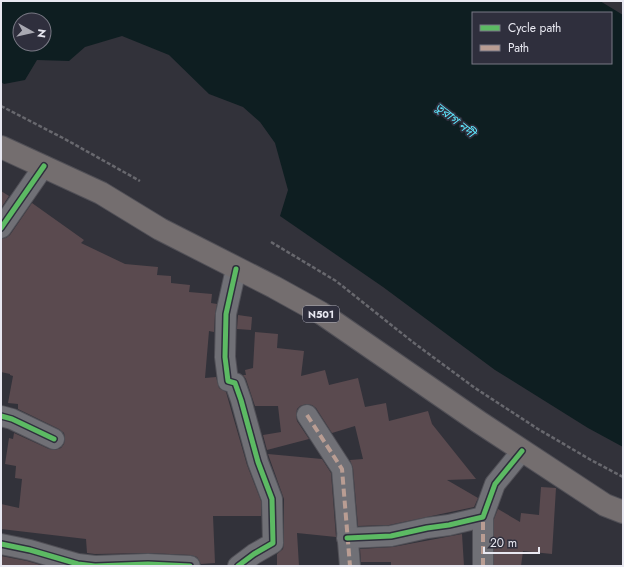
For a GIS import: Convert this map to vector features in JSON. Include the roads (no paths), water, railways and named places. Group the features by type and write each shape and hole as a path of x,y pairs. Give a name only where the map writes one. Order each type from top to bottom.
{"highway":[{"name":"N501","path":"1,146 101,193 160,229 274,287 320,313 522,451 605,505 623,512"}],"street":[{"path":"1,228 44,166"},
{"path":"236,269 226,314 225,357 228,381 235,383 258,462 272,499 273,543 254,554 238,566"},
{"path":"307,415 342,469 350,566"},
{"path":"1,416 12,419 54,439"},
{"path":"483,566 483,517 495,484 522,451"},
{"path":"348,538 391,536 483,517"},
{"path":"1,544 30,550 78,564 95,566 148,564 190,566"}],"water":[{"name":"তুরাগ নদী","path":"1,1 600,1 623,15 623,447 588,428 495,370 383,287 280,216 288,190 275,143 260,122 243,107 209,94 169,55 122,36 85,47 69,61 37,60 25,80 4,84 1,82"}]}
